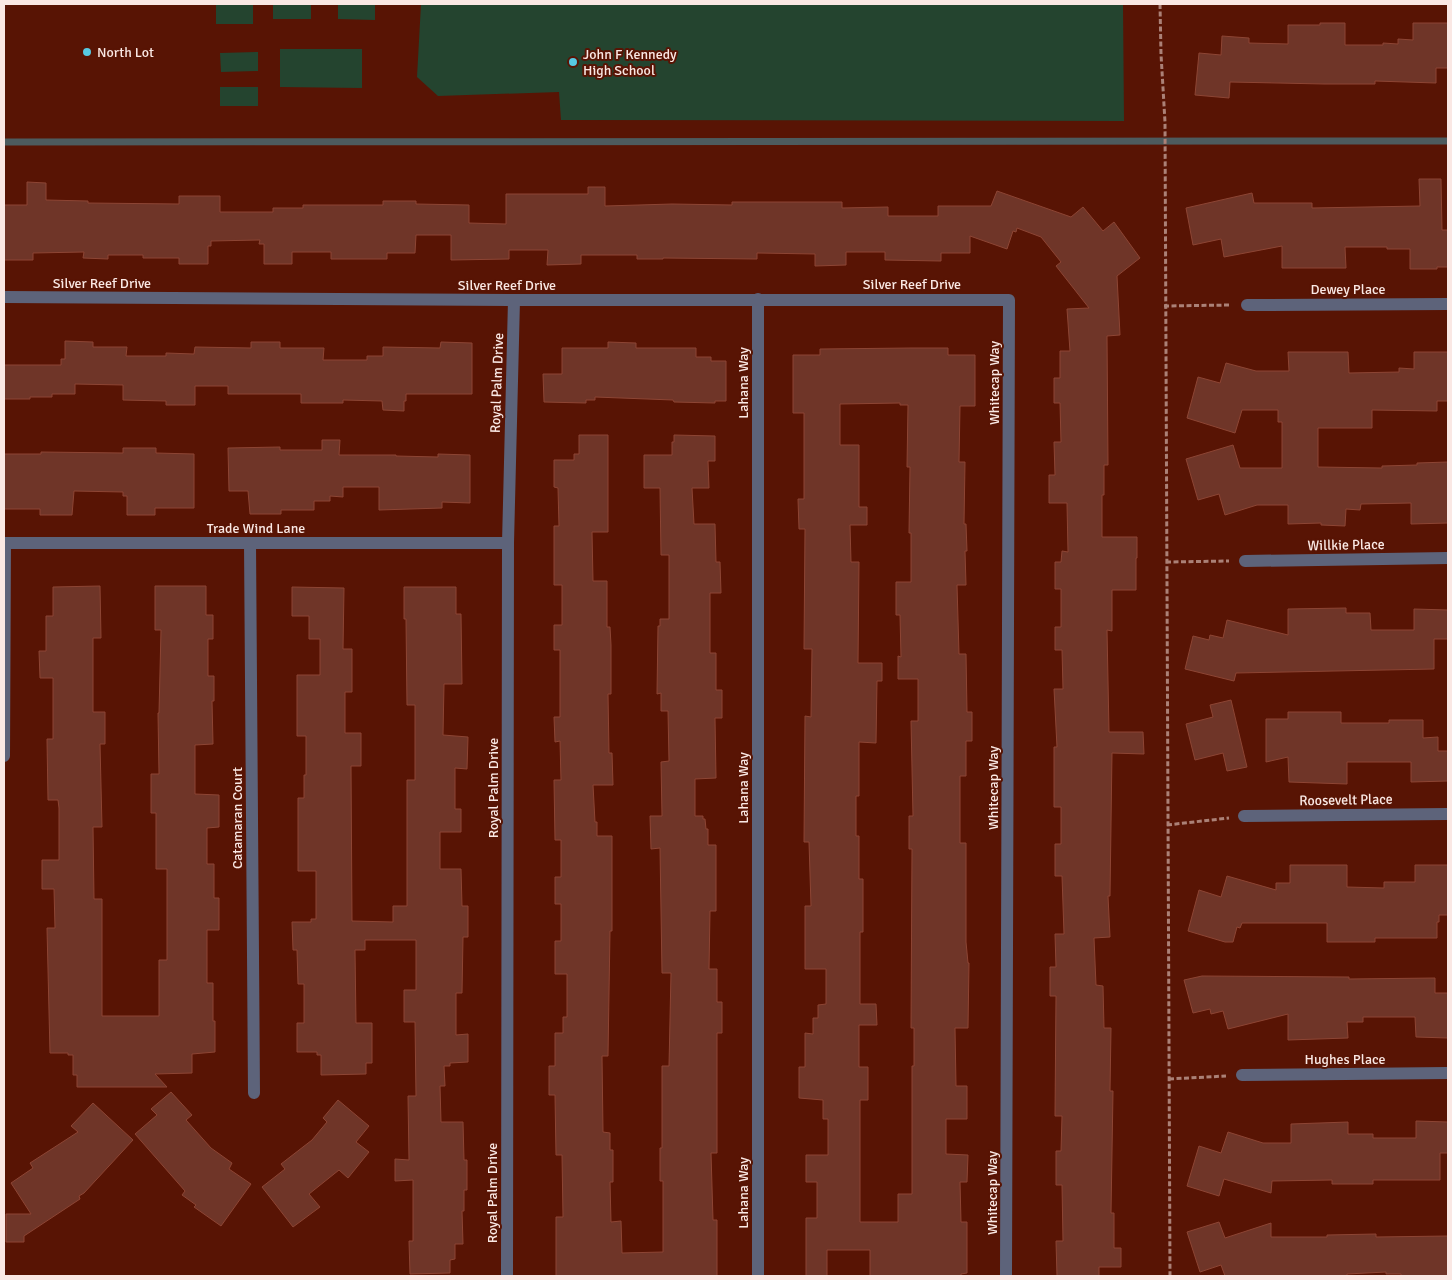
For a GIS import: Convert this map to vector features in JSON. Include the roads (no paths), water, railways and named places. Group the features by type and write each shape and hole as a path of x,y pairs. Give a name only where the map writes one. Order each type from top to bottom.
{"street":[{"name":"Silver Reef Drive","path":"4,297 1009,300"},
{"name":"Lahana Way","path":"758,299 758,1276"},
{"name":"Royal Palm Drive","path":"507,1276 508,543 514,300"},
{"name":"Whitecap Way","path":"1006,1276 1009,300"},
{"name":"Dewey Place","path":"1247,304 1448,304"},
{"name":"Trade Wind Lane","path":"4,543 508,543"},
{"path":"4,543 4,756"},
{"name":"Catamaran Court","path":"250,543 254,1093"},
{"name":"Willkie Place","path":"1245,561 1448,558"},
{"name":"Roosevelt Place","path":"1244,816 1448,814"},
{"name":"Hughes Place","path":"1242,1075 1448,1073"}],"waterway":[{"path":"4,142 1448,141"}],"place":[{"name":"North Lot","path":"87,52"},
{"name":"John F Kennedy High School","path":"573,62"}]}
